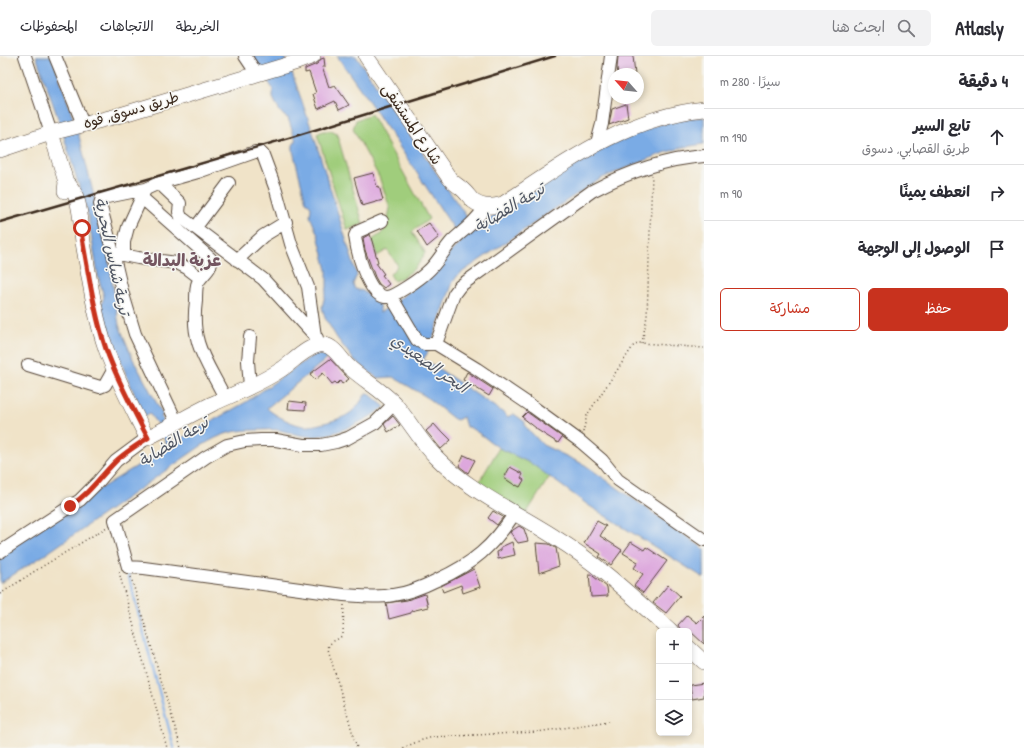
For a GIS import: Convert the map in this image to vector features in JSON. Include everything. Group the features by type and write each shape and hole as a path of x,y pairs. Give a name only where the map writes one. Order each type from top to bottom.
{"main road":[{"name":"طريق دسوق, فوه","path":"0,150 313,56"},
{"name":"شارع المستشفى","path":"366,56 381,71 456,175 462,189 473,200 488,206"},
{"name":"شارع المستشفى","path":"375,56 381,71"},
{"path":"488,206 503,204 572,157 597,143 648,122 675,114 704,109"},
{"path":"56,132 66,182 72,189 76,200 81,223 82,238 101,330 114,369 148,438 225,398 250,388 284,368 312,347 328,346 357,374 392,401 422,442 451,471 466,483 557,538 596,566 668,628"},
{"path":"692,651 704,662"}],"street":[{"path":"25,56 56,132"},
{"path":"54,56 83,124"},
{"path":"246,56 259,73"},
{"path":"597,143 602,124 611,56"},
{"path":"170,427 135,334 122,291 118,254 100,204 102,198 143,193 159,183 198,172 255,152 260,152 263,155 276,190 291,244 308,287 328,346"},
{"path":"436,344 454,294 463,283 592,191 612,181 652,165 672,160 704,156"},
{"path":"159,183 180,203 179,212 181,217 263,279 328,346"},
{"path":"196,227 229,183"},
{"path":"118,254 143,193"},
{"path":"143,193 172,225 210,258 210,266 200,278 197,286 194,321 197,342 204,360 225,398"},
{"path":"382,221 357,232 356,239 364,272 370,285 382,296 386,297 391,296 428,272 445,249 488,206"},
{"path":"238,260 262,236 286,222"},
{"path":"118,254 177,263 200,278"},
{"path":"391,296 417,340 424,344 436,344 477,368 581,442 602,460 618,480 704,540"},
{"path":"250,337 248,361 250,388"},
{"path":"28,365 100,387 105,385 114,369"},
{"path":"392,401 375,423 348,438 336,442 321,445 303,445 276,440 244,441 227,445 206,457 114,520 122,566 344,595 392,595 409,592 444,577 470,563 481,554 506,527 515,513"},
{"path":"0,552 80,500 116,461 148,438"}],"path":[{"path":"642,343 647,316 652,165"},
{"path":"581,442 587,415 631,348 637,343 704,348"},
{"path":"0,594 107,527 114,520"},
{"path":"122,566 166,748"},
{"path":"122,566 180,748"},
{"path":"344,595 343,634 340,638 330,643 328,649 358,748"},
{"path":"403,748 432,737 537,732 610,721"}],"green space":[{"path":"371,114 429,219 412,232 425,252 423,257 413,270 394,281 390,274 396,268 397,264 387,250 377,256 372,240 381,234 386,228 390,208 379,177 353,129 356,120"},
{"path":"323,131 331,131 337,134 363,224 347,230 317,134"},
{"path":"499,448 532,464 550,476 526,514 478,484"}],"water":[{"path":"36,56 52,56 78,132 107,248 119,325 133,359 163,415 161,416 173,443 246,402 322,349 330,356 267,408 270,411 279,417 301,426 309,426 339,419 347,415 356,408 367,392 385,407 370,417 345,429 318,436 299,435 279,430 249,430 228,433 216,438 201,446 46,554 0,583 0,554 80,501 168,447 157,424 149,413 146,416 141,408 100,308 104,297 98,276 88,215 59,121"},
{"name":"ترعة القضابة","path":"252,56 284,56 292,73 314,136 357,275 353,284 355,289 363,291 379,304 380,313 414,288 462,241 377,113 337,56 356,56 475,229 482,223 586,158 623,138 662,124 682,119 704,117 704,144 684,147 661,154 602,178 458,275 453,282 428,352 423,360 435,366 505,414 507,417 514,414 525,422 525,426 543,445 585,465 700,546 704,550 704,578 588,505 532,464 499,448 469,427 466,427 463,417 457,420 454,419 425,396 393,377 377,378 354,360 337,338 325,318 322,307 327,287 327,270 318,235 310,216 311,207 306,202 293,151 293,145 296,141 288,118 279,110 273,98 273,89"}],"building":[{"path":"618,56 633,56 634,68 617,68"},
{"path":"324,58 325,67 322,67 329,87 335,85 349,105 339,110 335,101 318,109 313,94 316,93 309,72 305,73 305,69 317,64"},
{"path":"626,104 628,118 609,125 612,109"},
{"path":"373,173 383,200 362,206 354,178"},
{"path":"429,223 439,237 427,247 417,231"},
{"path":"370,234 378,262 376,263 384,274 382,275 389,284 384,288 379,284 375,277 365,250 363,238"},
{"path":"330,359 349,379 342,384 340,381 337,384 335,382 332,384 323,373 315,380 310,374"},
{"path":"467,372 493,389 489,396 463,380"},
{"path":"289,401 306,403 305,410 288,409"},
{"path":"527,412 562,437 558,443 536,429 522,417"},
{"path":"393,416 400,425 388,432 384,424"},
{"path":"434,424 451,440 441,449 426,431"},
{"path":"464,455 475,460 468,473 459,466"},
{"path":"510,467 523,474 521,478 524,480 520,487 504,478"},
{"path":"493,511 503,517 497,525 488,518"},
{"path":"597,521 606,526 600,536 622,550 611,565 599,557 601,554 584,543"},
{"path":"519,526 524,529 528,541 518,543 510,532"},
{"path":"512,542 515,555 498,559 497,552 501,550 501,547"},
{"path":"631,542 644,550 646,547 667,561 643,593 634,586 643,574 634,568 638,562 623,553"},
{"path":"536,543 549,544 556,548 559,566 539,573"},
{"path":"474,569 480,587 463,593 461,585 443,592 441,586"},
{"path":"589,573 607,587 608,596 591,597"},
{"path":"668,585 680,596 666,613 653,603"},
{"path":"425,594 428,607 389,619 386,603 407,600"},
{"path":"687,615 697,623 704,616 704,644 692,633 692,628 680,628 678,625"},
{"path":"704,683 704,697 692,699 692,685"}],"waterway":[{"path":"127,570 174,748"}],"railway":[{"path":"0,222 292,137 555,56"}],"district":[{"name":"عزبة البدالة","path":"182,260"}],"route":[{"path":"70,506 80,500 116,461 148,438 114,369 107,350 96,310 82,238 82,228"}],"water label":[{"name":"ترعة شباس البحرية","path":"113,256"},
{"name":"البحر الصعيدي","path":"430,363"}]}
